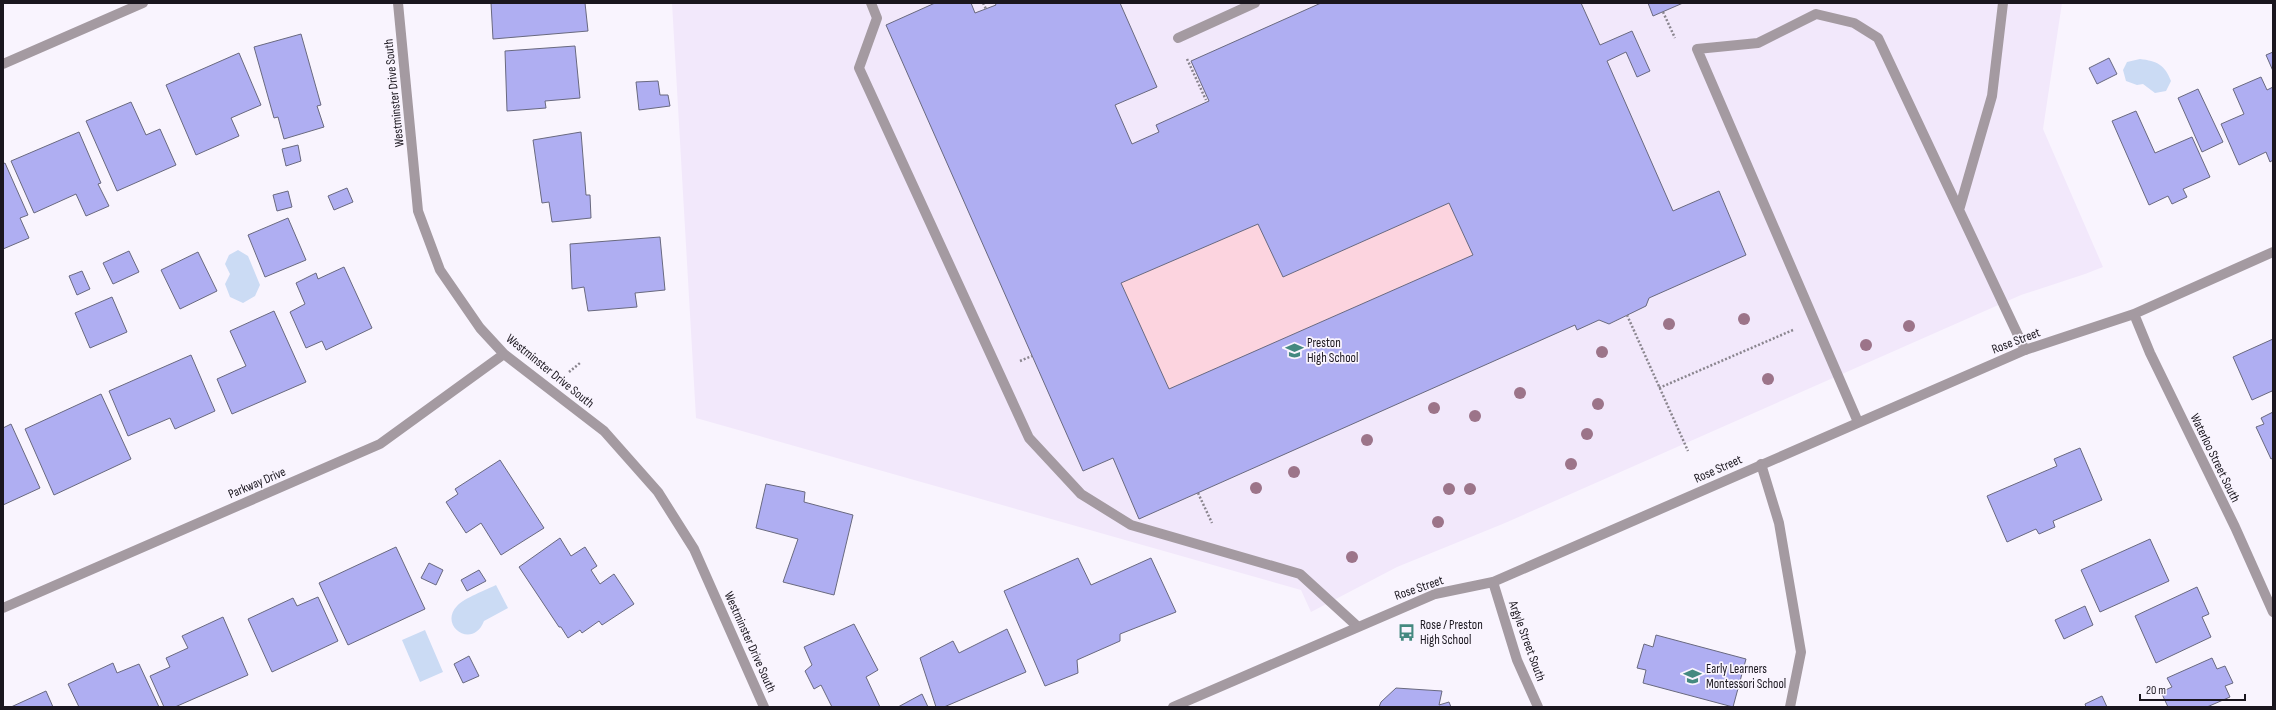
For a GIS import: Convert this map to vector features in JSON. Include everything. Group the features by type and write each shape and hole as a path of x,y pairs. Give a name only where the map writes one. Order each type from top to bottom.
{"street":[{"path":"3,64 143,3"},
{"name":"Westminster Drive South","path":"398,3 418,211 440,270 480,328 504,354 604,431 658,492 694,549 764,707"},
{"path":"870,3 877,18 859,68 1029,438 1081,494 1131,525 1300,574 1357,626"},
{"path":"1178,38 1255,3"},
{"path":"1959,210 1992,96 2003,3"},
{"path":"1858,422 1816,321 1697,49 1758,43 1816,14 1854,23 1878,38 2025,350"},
{"name":"Rose Street","path":"1173,707 1357,626 1435,594 1493,582 2025,350 2134,314 2273,252"},
{"name":"Waterloo Street South","path":"2134,314 2150,353 2235,527 2273,612"},
{"name":"Parkway Drive","path":"3,608 380,444 504,354"},
{"path":"1761,464 1779,523 1801,652 1790,707"},
{"name":"Argyle Street South","path":"1493,582 1517,660 1538,707"}],"path":[{"path":"983,3 986,9"},
{"path":"1178,38 1206,100"},
{"path":"1626,315 1688,451"},
{"path":"1659,388 1816,321"},
{"path":"569,372 580,363"}],"shaded area":[{"name":"Preston High School","path":"672,3 2062,3 2043,129 2103,267 2021,295 1505,523 1397,567 1311,612 1301,590 696,418"},
{"path":"1449,203 1473,255 1169,389 1121,283 1258,224 1283,277"}],"water":[{"path":"2140,59 2156,63 2166,71 2171,81 2166,91 2155,93 2143,84 2137,85 2126,81 2123,70 2127,62"},
{"path":"238,250 248,256 260,285 255,296 243,303 230,297 225,284 230,274 225,264 229,255"},
{"path":"496,585 508,608 484,621 479,630 472,634 459,632 454,627 452,621 452,614 457,606 470,597"},
{"path":"425,630 443,672 420,682 402,640"}],"building":[{"path":"491,3 585,3 588,31 493,39"},
{"path":"935,3 971,3 975,13 996,5 995,3 1120,3 1157,87 1115,105 1132,144 1159,132 1156,125 1209,101 1191,61 1321,3 1581,3 1600,45 1632,31 1650,71 1637,77 1626,52 1607,61 1673,211 1719,191 1746,255 1649,298 1646,306 1609,324 1599,320 1577,330 1575,325 1139,519 1113,458 1083,471 886,25","holes":["1449,203 1473,255 1169,389 1121,283 1258,224 1283,277"]},
{"path":"1648,3 1683,3 1653,16"},
{"path":"301,34 321,105 317,106 324,127 284,139 278,117 274,118 254,47"},
{"path":"575,46 580,98 545,101 546,108 507,111 505,51"},
{"path":"2273,52 2273,71 2266,55"},
{"path":"239,53 261,105 231,118 239,136 196,155 166,85"},
{"path":"2109,58 2117,74 2097,84 2089,68"},
{"path":"2261,77 2267,90 2273,87 2273,160 2270,162 2266,152 2239,165 2221,124 2244,114 2233,89"},
{"path":"658,81 660,95 668,95 670,106 639,110 636,82"},
{"path":"2198,89 2223,142 2202,152 2178,98"},
{"path":"131,102 146,135 160,129 176,165 117,191 86,121"},
{"path":"2136,111 2155,153 2192,137 2210,177 2183,189 2187,197 2172,204 2168,196 2149,205 2112,121"},
{"path":"79,132 101,183 98,184 109,206 86,216 76,194 34,213 11,161"},
{"path":"581,132 586,195 590,195 591,218 552,222 549,202 542,203 533,140"},
{"path":"298,145 301,161 286,166 282,149"},
{"path":"5,163 28,215 20,218 29,238 3,249 3,164"},
{"path":"347,188 353,202 334,210 328,196"},
{"path":"288,191 292,207 277,211 273,195"},
{"path":"288,218 306,260 265,277 248,235"},
{"path":"660,237 665,290 635,293 637,307 588,311 584,287 572,289 570,244"},
{"path":"129,251 139,272 113,284 103,263"},
{"path":"198,252 217,291 180,309 161,270"},
{"path":"344,267 372,328 326,350 322,341 306,348 290,312 305,304 296,283 316,273 318,279"},
{"path":"82,271 90,289 77,295 69,276"},
{"path":"112,297 127,332 90,348 75,313"},
{"path":"274,311 306,382 232,414 217,379 246,366 230,331"},
{"path":"2273,339 2273,393 2272,391 2252,400 2233,357"},
{"path":"191,355 215,411 175,429 170,418 128,436 109,391"},
{"path":"101,394 131,459 54,495 25,429"},
{"path":"2273,412 2273,458 2271,459 2256,427 2264,424 2261,418"},
{"path":"11,424 40,488 3,505 3,428"},
{"path":"2080,448 2102,500 2053,521 2055,527 2039,534 2036,529 2007,542 1987,496 2057,466 2054,459"},
{"path":"500,460 544,528 501,555 481,523 466,533 446,502 458,494 455,489"},
{"path":"766,484 805,492 804,502 853,515 834,595 783,582 798,539 756,528"},
{"path":"560,538 571,556 585,547 597,566 591,570 600,584 614,574 634,604 602,625 599,621 582,633 580,630 568,638 519,567"},
{"path":"2150,539 2169,581 2100,612 2081,570"},
{"path":"396,547 425,609 348,645 319,583"},
{"path":"1078,558 1091,585 1151,558 1176,612 1120,634 1120,641 1077,660 1078,673 1045,686 1004,591"},
{"path":"429,563 443,570 436,585 421,578"},
{"path":"479,570 486,581 467,591 461,580"},
{"path":"2197,587 2209,614 2202,617 2211,637 2156,663 2135,616"},
{"path":"318,597 338,641 272,672 248,619 293,598 297,606"},
{"path":"2085,606 2093,625 2064,639 2055,620"},
{"path":"223,617 248,675 175,707 164,707 150,676 170,667 166,658 188,648 182,636"},
{"path":"854,624 878,670 866,677 880,707 832,707 821,685 814,689 805,671 812,665 804,647"},
{"path":"1007,629 1026,672 944,707 936,707 920,658 953,641 959,653"},
{"name":"Early Learners Montessori School","path":"1656,635 1746,659 1733,707 1643,683 1646,670 1637,668 1644,644 1653,647"},
{"path":"469,656 479,676 463,683 454,664"},
{"path":"2212,658 2217,669 2225,666 2233,683 2225,686 2230,697 2207,707 2168,707 2161,692 2172,687 2167,678"},
{"path":"113,663 117,673 139,664 159,707 79,707 68,684"},
{"path":"1396,688 1442,691 1439,705 1449,702 1451,707 1379,707 1381,702"},
{"path":"46,691 53,707 11,707"},
{"path":"922,694 928,707 898,707"},
{"path":"2102,696 2107,707 2086,707 2085,704"}],"place":[{"name":"Preston High School","path":"1294,350"},
{"name":"Rose / Preston High School","path":"1407,632"},
{"name":"Early Learners Montessori School","path":"1693,676"}]}
